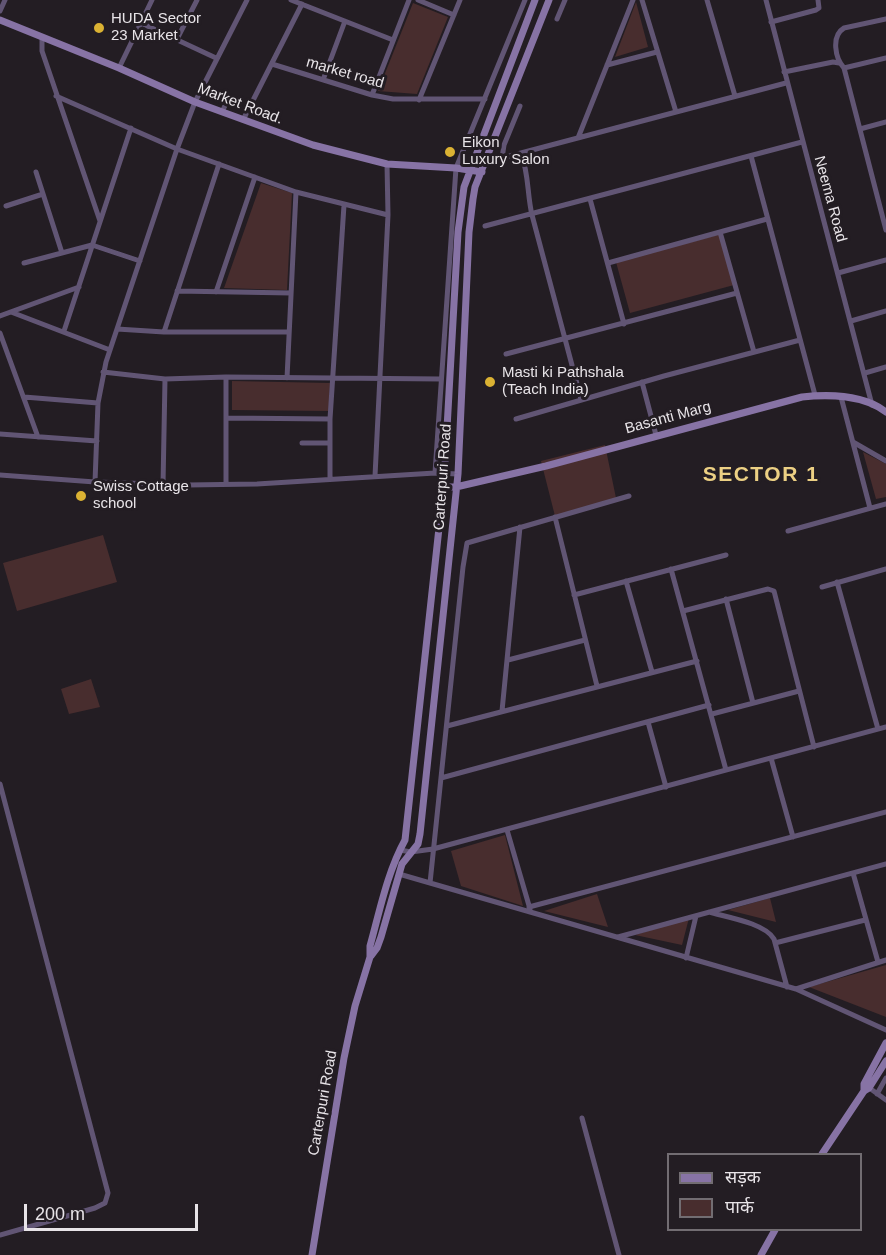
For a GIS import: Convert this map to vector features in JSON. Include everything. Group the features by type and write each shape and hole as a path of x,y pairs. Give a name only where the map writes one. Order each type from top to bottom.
{"main road":[{"name":"Carterpuri Road","path":"312,1255 344,1058 355,1006 370,957 370,946 390,872 405,840 444,487 458,232 464,187 535,0"},
{"name":"Carterpuri Road","path":"370,957 381,937 402,864 418,844 420,834 458,474 469,232 475,188 549,0"},
{"name":"Market Road.","path":"0,20 119,68 195,102 313,145 387,164 456,168 482,172"},
{"name":"Basanti Marg","path":"444,487 456,487 546,466 802,397 815,395 841,397 873,405 886,412"},
{"path":"866,1088 886,1043"},
{"path":"823,1153 886,1061"},
{"path":"761,1255 773,1231"}],"street":[{"path":"0,11 5,0"},
{"path":"119,68 152,0"},
{"path":"177,39 197,0"},
{"path":"95,482 98,404 103,372 177,149 195,102 247,0"},
{"path":"291,0 393,40"},
{"path":"372,95 409,0"},
{"path":"418,0 454,15"},
{"path":"420,100 460,0"},
{"path":"435,473 456,168 525,0"},
{"path":"557,19 565,0"},
{"path":"578,138 633,0"},
{"path":"642,0 676,112"},
{"path":"707,0 735,96"},
{"name":"Neema Road","path":"766,0 873,405"},
{"path":"771,22 816,10 819,8 818,0"},
{"path":"243,120 302,4"},
{"path":"886,19 839,31 835,39 886,230"},
{"path":"323,80 345,21"},
{"path":"141,23 216,58"},
{"path":"42,38 42,51 56,96 100,221"},
{"path":"607,65 657,52"},
{"path":"784,72 833,62 842,65 886,58"},
{"name":"market road","path":"272,64 372,95 420,100 485,99"},
{"path":"520,106 502,158 786,82"},
{"path":"56,96 177,149 296,192 388,215"},
{"path":"222,112 229,97"},
{"path":"860,129 886,122"},
{"path":"64,331 131,128"},
{"path":"485,226 802,142"},
{"path":"521,153 528,176 528,197 532,215 581,399"},
{"path":"751,156 815,395"},
{"path":"164,332 219,164"},
{"path":"375,476 388,215 387,164"},
{"path":"36,172 62,253"},
{"path":"216,292 255,177"},
{"path":"287,378 296,192"},
{"path":"6,206 43,194"},
{"path":"590,199 624,324"},
{"path":"330,478 330,419 344,205"},
{"path":"608,263 767,219"},
{"path":"720,232 754,352"},
{"path":"24,263 92,245 140,261"},
{"path":"838,273 886,260"},
{"path":"0,316 79,286"},
{"path":"177,291 291,293"},
{"path":"506,354 737,293"},
{"path":"851,321 886,311"},
{"path":"11,312 110,350"},
{"path":"117,329 164,332 289,332"},
{"path":"0,333 38,437"},
{"path":"516,419 642,382 800,340"},
{"path":"865,373 886,368"},
{"path":"103,372 165,379 441,379"},
{"path":"226,378 226,484"},
{"path":"163,484 165,379"},
{"path":"642,382 657,435"},
{"path":"24,397 98,404"},
{"path":"841,397 870,508"},
{"path":"227,418 330,419"},
{"path":"0,434 97,441"},
{"path":"853,442 886,461"},
{"path":"302,443 330,443"},
{"path":"0,475 95,482 226,484 435,473 458,474"},
{"path":"430,883 465,545 470,541 629,496"},
{"path":"788,531 886,504"},
{"path":"555,517 597,686"},
{"path":"502,711 520,527"},
{"path":"574,595 726,555"},
{"path":"671,569 726,770"},
{"path":"822,587 886,569"},
{"path":"626,581 652,672"},
{"path":"837,582 878,729"},
{"path":"683,611 768,589 774,591 814,747"},
{"path":"726,599 753,703"},
{"path":"508,660 585,640"},
{"path":"447,726 697,661"},
{"path":"712,714 799,691"},
{"path":"441,778 710,705"},
{"path":"648,722 666,786"},
{"path":"400,850 411,852 433,849 886,727"},
{"path":"771,758 793,837"},
{"path":"0,784 108,1193 105,1203 95,1208 0,1235"},
{"path":"530,910 886,812"},
{"path":"507,830 530,910"},
{"path":"616,938 886,864"},
{"path":"853,873 878,962"},
{"path":"399,874 530,910 616,938 796,989 886,1030"},
{"path":"708,912 771,934 787,987"},
{"path":"686,958 696,916"},
{"path":"775,943 866,920"},
{"path":"796,989 886,960"},
{"path":"877,1094 886,1078"},
{"path":"866,1088 886,1100"},
{"path":"582,1118 619,1255"}],"green space":[{"path":"636,2 648,47 615,57"},
{"path":"413,3 448,17 417,94 378,91"},
{"path":"261,183 292,193 287,290 224,288"},
{"path":"721,234 734,285 630,313 616,262"},
{"path":"232,381 330,383 329,411 232,410"},
{"path":"605,445 616,498 555,516 541,461"},
{"path":"863,452 886,464 886,497 876,499"},
{"path":"103,535 117,582 17,611 3,563"},
{"path":"91,679 100,707 69,714 61,689"},
{"path":"505,835 523,906 461,886 451,851"},
{"path":"597,894 608,927 544,911"},
{"path":"770,898 776,922 728,910"},
{"path":"689,918 682,945 635,935"},
{"path":"886,965 886,1017 809,987"}],"place":[{"name":"HUDA Sector 23 Market","path":"99,28"},
{"name":"Eikon Luxury Salon","path":"450,152"},
{"name":"Masti ki Pathshala (Teach India)","path":"490,382"},
{"name":"Swiss Cottage school","path":"81,496"}],"district":[{"name":"SECTOR 1","path":"761,475"}]}
